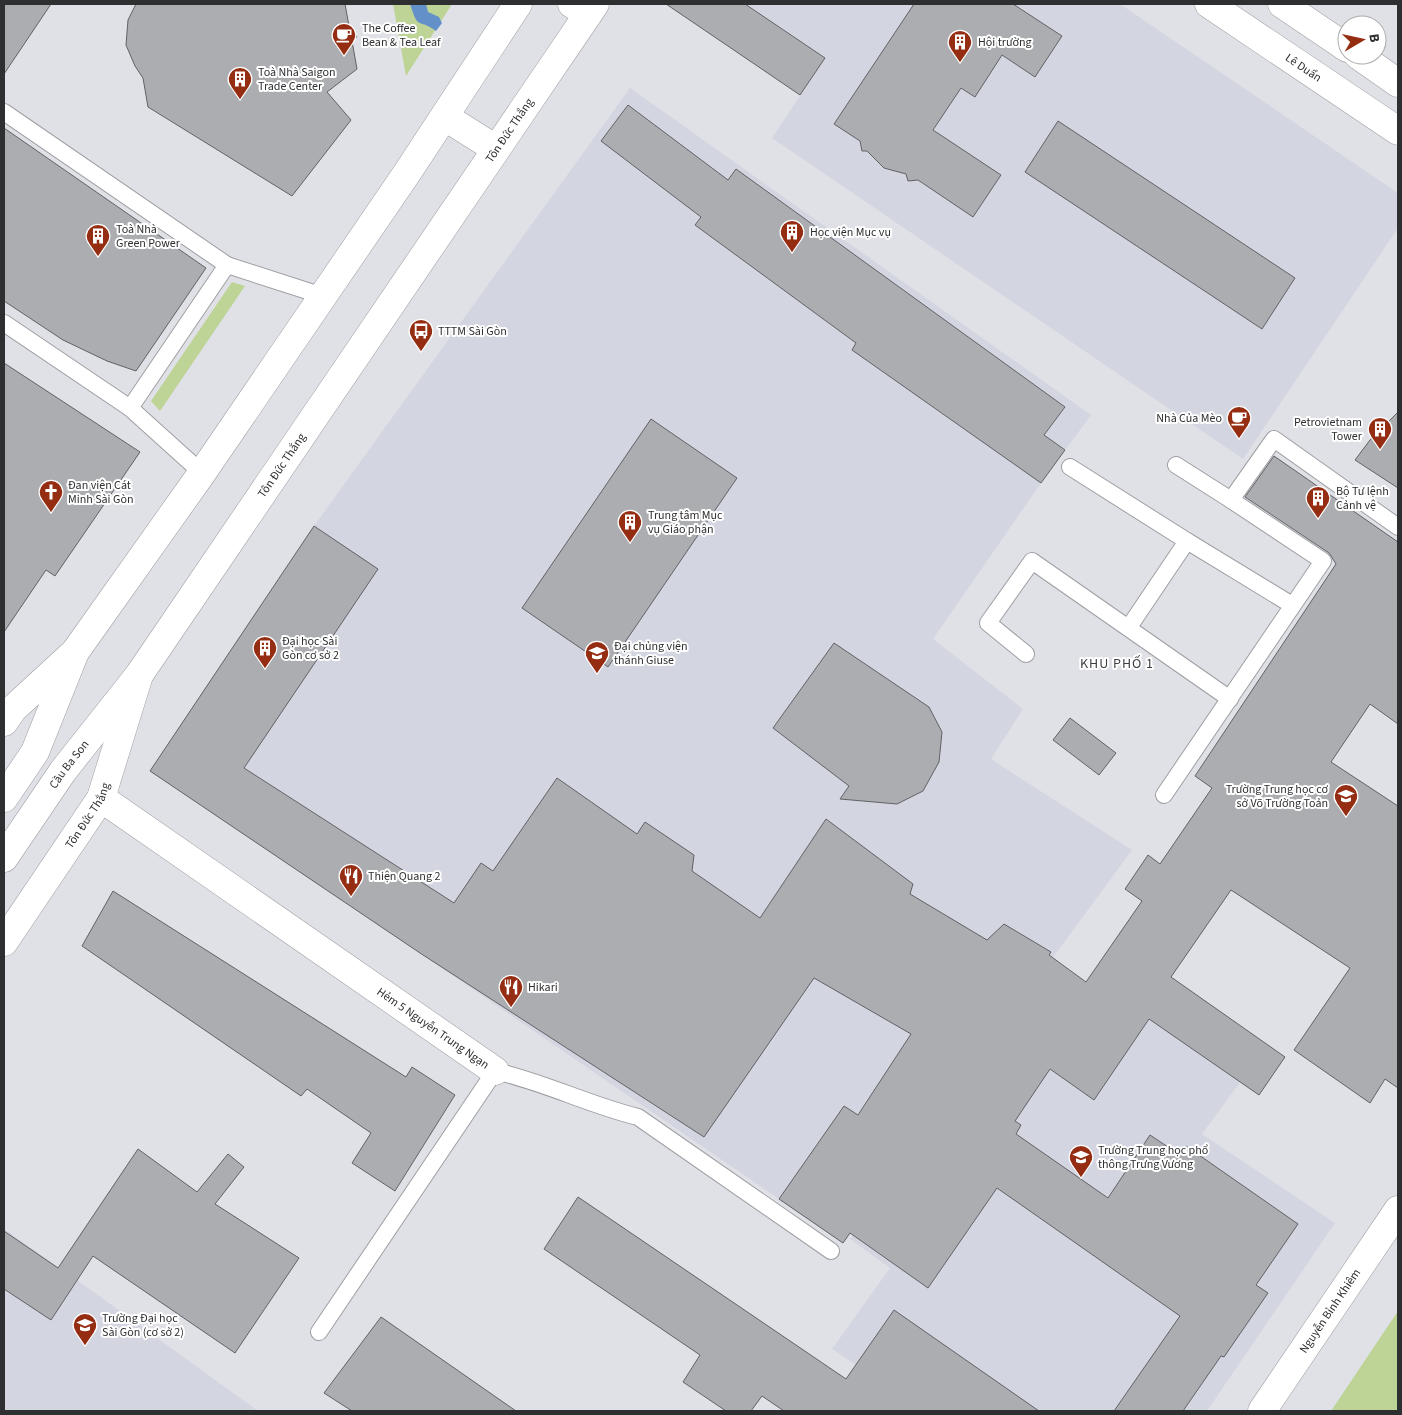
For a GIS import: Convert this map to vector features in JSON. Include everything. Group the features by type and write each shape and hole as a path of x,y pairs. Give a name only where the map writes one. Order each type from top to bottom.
{"main road":[{"path":"4,722 13,709 75,652 202,473 445,117 518,4"},
{"name":"Lê Duẩn","path":"1208,4 1398,131"},
{"path":"1282,4 1337,42"},
{"name":"Tôn Đức Thắng","path":"4,942 101,798 139,674 496,149 585,7"},
{"path":"1318,77 1337,59"},
{"path":"1372,65 1398,83"},
{"path":"445,117 496,149"},
{"path":"4,798 35,752 75,652"},
{"name":"Cầu Ba Son","path":"4,858 63,771 139,674"},
{"name":"Hẻm 5 Nguyễn Trung Ngạn","path":"101,798 495,1071"},
{"name":"Nguyễn Bỉnh Khiêm","path":"1262,1411 1398,1210"}],"lane":[{"path":"4,112 227,265 323,296"},
{"path":"130,408 227,265"},
{"path":"4,323 130,408 202,473"},
{"path":"1231,500 1274,439 1398,527"},
{"path":"1164,795 1323,561 1176,465"},
{"path":"1070,467 1292,605"},
{"path":"1129,627 1187,540"},
{"path":"1026,654 988,623 1032,561 1230,699"},
{"path":"319,1332 495,1071"},
{"name":"Hẻm 5 Nguyễn Trung Ngạn","path":"495,1071 530,1080 612,1111 638,1117 831,1251"}],"shaded area":[{"path":"745,4 1120,4 1398,193 1398,228 1243,459 772,138 825,58"},
{"name":"Đại chủng viện thánh Giuse","path":"630,88 1091,415 1041,483 933,639 1023,709 991,759 1132,850 843,1243 420,953 150,771 314,526"},
{"name":"Trường Trung học phổ thông Trưng Vương","path":"1140,1014 1241,1081 1202,1134 1335,1223 1207,1411 925,1411 832,1349 890,1268 850,1239 979,1064"},
{"name":"Trường Đại học Sài Gòn (cơ sở 2)","path":"4,1229 77,1280 258,1411 4,1411"}],"green space":[{"path":"393,4 452,4 406,76"},
{"path":"232,282 245,286 160,411 151,401"},
{"path":"1398,1311 1398,1411 1331,1411"}],"water":[{"path":"410,4 426,4 428,12 439,17 442,23 436,31 417,21"}],"building":[{"path":"4,4 51,4 4,74"},
{"name":"Toà Nhà Saigon Trade Center","path":"136,4 345,4 349,26 357,37 352,41 357,69 327,92 351,120 292,196 148,107 143,78 135,66 126,45 128,20"},
{"path":"666,4 745,4 825,58 800,95"},
{"path":"914,4 1013,4 1062,36 1035,77 1002,55 975,97 961,88 933,130 1001,175 973,217 918,180 908,181 906,174 884,168 867,151 862,151 860,141 834,124"},
{"path":"628,105 728,180 736,169 1065,407 1044,435 1065,450 1041,483 852,350 856,343 695,225 701,217 601,141"},
{"path":"1058,121 1295,278 1262,329 1025,172"},
{"name":"Toà Nhà Green Power","path":"4,128 206,268 136,371 107,361 63,340 4,301"},
{"name":"Đan viện Cát Minh Sài Gòn","path":"4,363 140,452 55,576 46,570 4,632"},
{"name":"Petrovietnam Tower","path":"1398,412 1398,488 1355,460 1370,440"},
{"name":"Trung tâm Mục vụ Giáo phận","path":"651,419 737,478 608,667 522,608"},
{"path":"1274,456 1398,542 1398,724 1370,704 1331,762 1398,806 1398,1088 1385,1079 1370,1103 1294,1050 1350,968 1231,890 1171,977 1285,1057 1259,1095 1149,1019 1094,1100 1050,1069 1015,1121 1021,1125 1016,1134 1108,1198 1150,1135 1180,1155 1186,1146 1298,1224 1256,1285 1268,1293 1224,1357 1221,1356 1183,1411 1114,1411 1180,1316 997,1188 928,1288 850,1233 843,1243 779,1199 844,1106 858,1115 911,1034 814,978 704,1137 420,953 150,771 314,526 378,569 244,768 454,903 481,863 493,871 557,778 637,834 645,822 694,855 692,871 760,918 826,819 913,884 910,894 987,940 1004,924 1051,952 1049,955 1086,982 1142,901 1125,889 1148,855 1160,864 1212,788 1195,776 1336,564 1329,553 1245,497"},
{"path":"834,643 929,707 942,732 939,762 923,791 897,804 840,799 849,786 773,728"},
{"path":"1070,718 1116,753 1099,775 1053,740"},
{"path":"113,891 406,1077 412,1067 455,1095 395,1191 352,1163 371,1133 307,1089 301,1096 82,946"},
{"path":"138,1149 197,1192 228,1154 244,1167 215,1204 299,1258 235,1353 93,1256 51,1320 4,1289 4,1231 58,1268"},
{"path":"578,1197 846,1379 894,1310 1039,1411 784,1411 762,1396 751,1411 726,1411 683,1382 700,1355 544,1249"},
{"path":"381,1317 516,1411 352,1411 324,1393"}],"place":[{"name":"The Coffee Bean & Tea Leaf","path":"344,56"},
{"name":"Hội trường","path":"960,63"},
{"name":"Toà Nhà Saigon Trade Center","path":"240,100"},
{"name":"Học viện Mục vụ","path":"792,253"},
{"name":"Toà Nhà Green Power","path":"98,257"},
{"name":"TTTM Sài Gòn","path":"421,352"},
{"name":"Nhà Của Mèo","path":"1239,439"},
{"name":"Petrovietnam Tower","path":"1380,450"},
{"name":"Đan viện Cát Minh Sài Gòn","path":"51,513"},
{"name":"Bộ Tư lệnh Cảnh vệ","path":"1318,519"},
{"name":"Trung tâm Mục vụ Giáo phận","path":"630,543"},
{"name":"Đại học Sài Gòn cơ sở 2","path":"265,669"},
{"name":"Đại chủng viện thánh Giuse","path":"597,674"},
{"name":"Trường Trung học cơ sở Võ Trường Toản","path":"1346,817"},
{"name":"Thiện Quang 2","path":"351,897"},
{"name":"Hikari","path":"511,1008"},
{"name":"Trường Trung học phổ thông Trưng Vương","path":"1081,1178"},
{"name":"Trường Đại học Sài Gòn (cơ sở 2)","path":"85,1346"}],"district":[{"name":"KHU PHỐ 1","path":"1117,664"}]}
